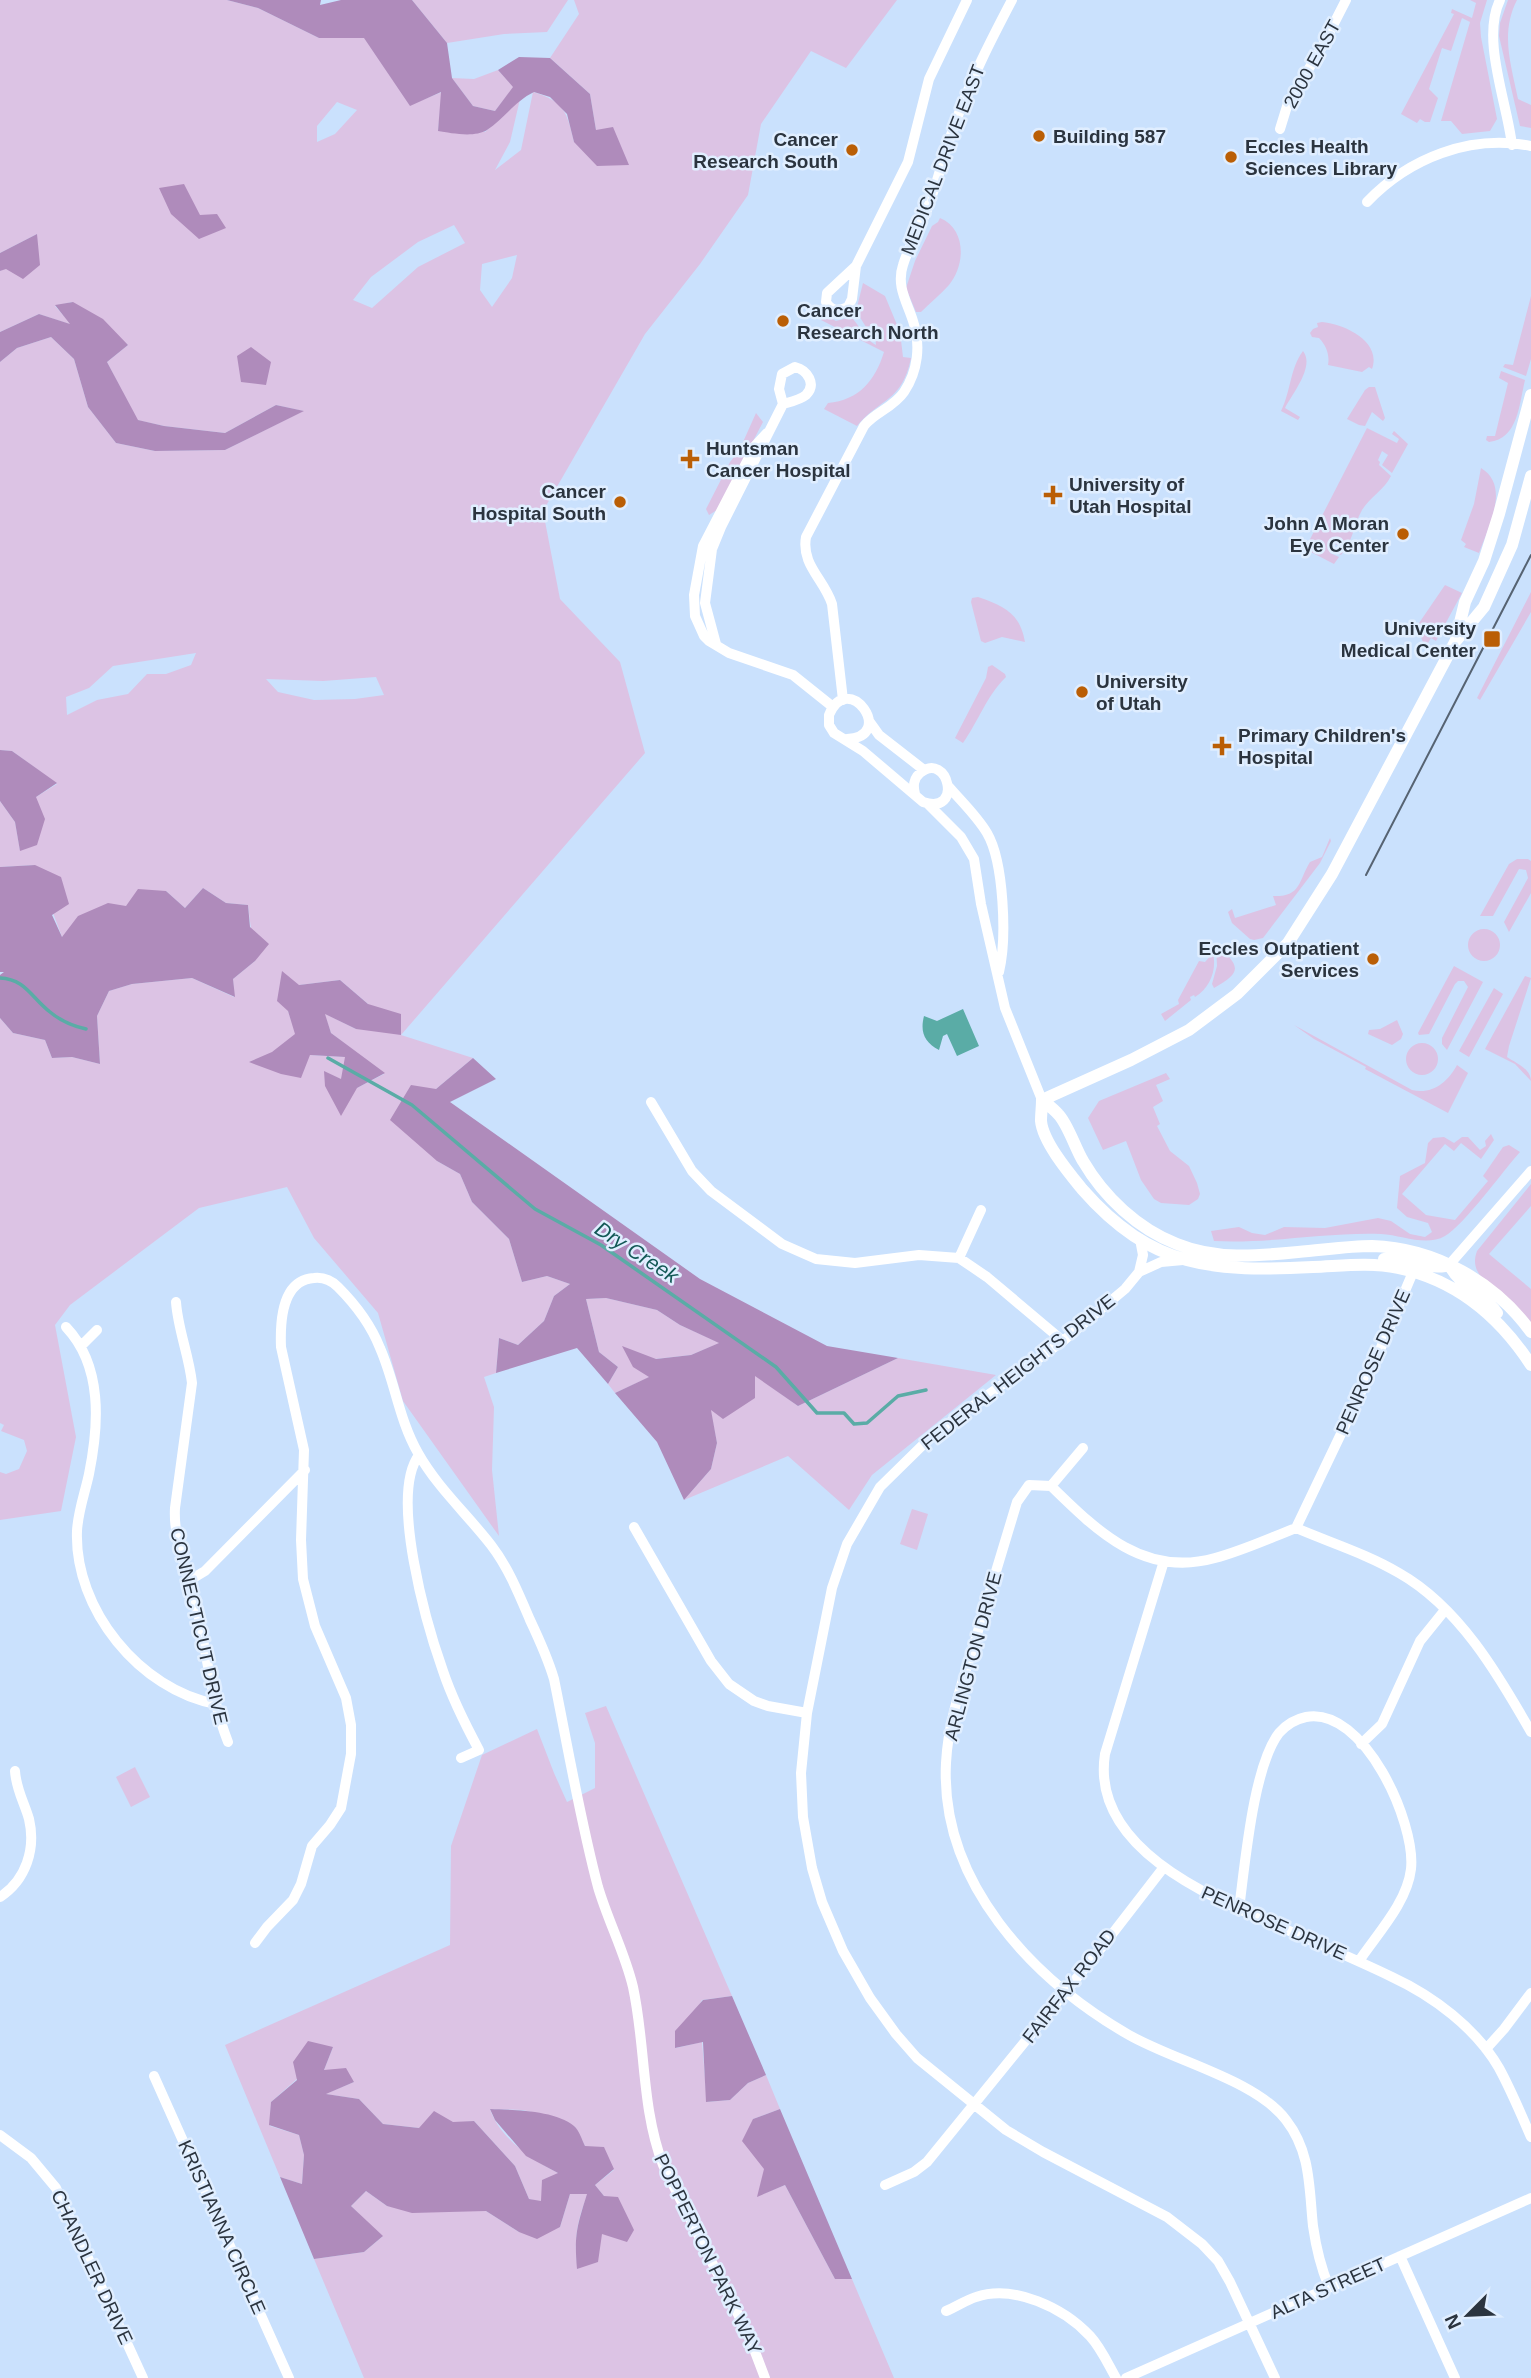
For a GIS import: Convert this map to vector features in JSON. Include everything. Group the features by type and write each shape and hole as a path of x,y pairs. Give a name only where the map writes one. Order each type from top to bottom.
{"main road":[{"path":"1455,642 1465,602 1484,561 1499,514 1531,395"},
{"path":"1042,1100 1132,1060 1189,1030 1237,994 1288,943 1332,874 1455,642 1484,607 1512,545 1531,475"},
{"path":"1042,1100 1041,1124 1063,1165 1101,1208 1140,1239 1183,1260 1207,1266 1251,1270 1364,1265 1413,1272 1462,1293 1487,1312 1504,1329 1531,1365"},
{"path":"1042,1100 1060,1115 1084,1163 1107,1194 1140,1224 1179,1245 1219,1255 1249,1256 1352,1247 1380,1247 1419,1254 1474,1278 1499,1297 1531,1332"},
{"path":"1364,1265 1379,1260 1396,1259 1430,1267 1449,1265"},
{"path":"1449,1265 1458,1279 1490,1304 1504,1329"}],"street":[{"path":"856,266 908,162 929,79 967,0"},
{"name":"MEDICAL DRIVE EAST","path":"838,703 832,604 808,561 806,537 864,426 895,402 913,374 917,336 901,290 902,268 929,206 972,78 1012,0"},
{"name":"2000 EAST","path":"1280,129 1288,103 1322,47 1346,0"},
{"path":"1500,0 1495,10 1492,33 1512,145"},
{"path":"1367,202 1387,183 1414,165 1450,149 1478,144 1531,146"},
{"path":"783,404 767,433 755,446 701,553 694,595 695,616 704,636 729,653 793,675 838,703 860,703 868,715 866,730 860,736 847,740"},
{"path":"838,703 828,720 831,729 838,736 918,780"},
{"path":"869,721 918,780 923,802 940,802 948,790 948,781 941,772 935,770 918,780"},
{"path":"948,790 983,826 996,852 1003,939 1003,956 998,974"},
{"path":"931,804 970,850 1009,1023 1042,1100"},
{"path":"651,1101 692,1171 711,1191 782,1244 816,1259 855,1263 919,1255 959,1258 987,1277 1063,1341"},
{"path":"1449,1265 1531,1171"},
{"path":"959,1258 981,1210"},
{"path":"1139,1272 1143,1255 1140,1239"},
{"name":"FEDERAL HEIGHTS DRIVE","path":"1183,1260 1161,1262 1139,1272 1125,1289 1063,1341 935,1433 880,1487 846,1544 832,1588 807,1713 802,1773 803,1817 812,1868 822,1902 843,1951 870,1998 896,2034 917,2058 1006,2130 1167,2217 1202,2244 1217,2261 1250,2322 1275,2378"},
{"name":"PENROSE DRIVE","path":"1296,1528 1365,1383 1413,1272"},
{"name":"POPPERTON PARK WAY","path":"304,1470 304,1450 280,1338 288,1297 295,1285 318,1277 334,1283 371,1330 381,1349 406,1428 419,1455 501,1559 554,1679 594,1871 634,1993 648,2109 654,2136 663,2165 753,2344 765,2378"},
{"name":"CONNECTICUT DRIVE","path":"176,1302 191,1383 174,1521 207,1652 216,1704 228,1742"},
{"path":"66,1327 81,1346 92,1372 95,1401 92,1452 77,1533 87,1587 108,1629 124,1651 143,1670 160,1682 200,1701 216,1704"},
{"path":"81,1346 97,1330"},
{"path":"1083,1448 1051,1486 1104,1535 1133,1551 1164,1562 1212,1559 1296,1528 1366,1556 1402,1574 1445,1610 1466,1632 1531,1732"},
{"path":"419,1455 410,1473 408,1494 413,1556 425,1613 443,1672 479,1749 461,1758"},
{"path":"190,1580 205,1571 304,1470"},
{"path":"255,1943 293,1900 301,1884 312,1846 341,1808 351,1754 351,1725 346,1698 315,1626 303,1579 301,1540 304,1470"},
{"name":"ARLINGTON DRIVE","path":"1051,1486 1029,1485 1017,1502 955,1709 948,1746 946,1780 952,1826 967,1870 977,1889 1016,1944 1095,2014 1131,2036 1248,2090 1284,2117 1299,2140 1307,2164 1316,2243 1329,2287"},
{"path":"634,1527 719,1673 729,1684 754,1701 807,1713"},
{"name":"PENROSE DRIVE","path":"1164,1562 1105,1754 1103,1775 1106,1796 1115,1814 1133,1839 1164,1867 1202,1892 1410,1985 1444,2008 1486,2049 1508,2085 1531,2137"},
{"path":"1362,1744 1381,1724 1420,1642 1445,1610"},
{"path":"1239,1909 1258,1787 1269,1752 1280,1733 1303,1718 1320,1717 1338,1723 1362,1744 1386,1779 1401,1810 1409,1839 1412,1867 1401,1900 1359,1961"},
{"path":"0,1897 13,1887 21,1876 31,1849 29,1821 16,1783 15,1771"},
{"name":"FAIRFAX ROAD","path":"885,2185 923,2166 1164,1867"},
{"path":"1486,2049 1531,1993"},
{"name":"KRISTIANNA CIRCLE","path":"154,2076 289,2378"},
{"name":"CHANDLER DRIVE","path":"0,2135 31,2158 56,2188 143,2378"},
{"name":"ALTA STREET","path":"1126,2378 1531,2198"},
{"path":"1400,2256 1455,2378"},
{"path":"946,2311 976,2297 993,2293 1028,2298 1069,2318 1091,2337 1116,2378"}],"shaded area":[{"path":"0,0 227,0 258,8 319,38 364,37 410,105 442,92 438,131 485,132 520,99 510,142 495,170 521,150 533,92 558,104 566,115 574,142 596,130 590,94 550,58 579,14 574,0 897,0 846,68 811,51 761,124 748,195 700,264 645,334 543,511 560,599 620,662 645,753 401,1035 473,1058 436,1089 437,1161 460,1174 472,1202 509,1239 522,1282 547,1276 570,1284 554,1296 544,1321 518,1345 499,1338 496,1373 484,1377 494,1407 492,1470 499,1536 403,1401 378,1313 314,1238 287,1187 199,1208 70,1305 55,1325 76,1437 61,1511 0,1520 0,1472 6,1474 19,1469 27,1451 24,1440 1,1431 4,1425 0,1423 0,1018 13,1033 45,1040 52,1058 72,1057 100,1064 97,1016 109,991 132,984 192,978 234,997 233,979 255,961 248,905 226,903 203,888 185,908 166,891 126,906 62,937 35,865 0,867 0,801 15,822 20,850 36,797 57,784 12,751 0,750 0,362 17,348 51,337 74,359 88,407 116,443 155,451 225,450 303,411 276,405 225,433 137,420 107,362 128,345 72,302 55,306 72,325 39,314 0,332 0,271 6,268 37,234 0,253","holes":["337,102 357,110 335,134 317,142 317,126","454,225 465,243 418,267 372,308 353,300 371,277 418,242","517,255 512,278 492,307 480,290 482,264","196,653 191,665 166,674 147,674 128,694 97,700 67,715 66,697 89,688 113,666","376,677 384,695 314,700 278,692 266,679 323,681","340,980 368,1004 356,1029 324,1013 331,1033 384,1074 357,1088 324,1072 342,1080 346,1057 310,1055 250,1062 272,1053 296,1034 288,1011 299,985"]},
{"path":"227,0 321,0 320,5 341,0 412,0 447,43 452,78 473,106 495,111 513,87 498,70 519,57 550,58 590,94 596,130 613,127 629,165 597,166 574,142 567,114 550,97 534,92 487,130 476,134 438,131 441,92 410,106 364,38 319,38 258,8"},
{"path":"412,0 568,0 547,32 504,34 447,43"},
{"path":"1470,0 1487,0 1480,23 1481,37 1497,119 1490,131 1462,134 1451,121 1441,121 1470,22 1462,18 1451,51 1442,48 1429,89 1438,98 1430,122 1420,119 1417,123 1401,114 1454,14 1451,13 1452,9 1472,18 1476,3"},
{"path":"1508,0 1517,0 1509,24 1510,61 1518,99 1531,105 1531,128 1520,126 1499,36 1500,23"},
{"path":"498,70 514,87 495,111 473,106 452,78 474,79"},
{"path":"184,184 200,215 217,214 226,228 199,239 171,214 159,188"},
{"path":"940,218 949,223 959,238 961,248 958,267 949,285 921,312 916,312 906,288 915,261 932,226"},
{"path":"37,234 40,265 23,279 6,269 0,271 0,253"},
{"path":"863,283 885,296 900,332 903,357 911,358 902,383 896,391 857,426 824,409 828,403 849,398 864,387 876,372 884,352 821,320 823,314 836,321 851,317 876,345 874,325 866,327 856,311"},
{"path":"1531,296 1531,359 1526,376 1503,367 1505,364 1513,365"},
{"path":"73,302 103,319 128,345 107,362 138,420 225,433 276,405 304,411 225,450 155,451 116,443 88,407 74,359 51,337 17,348 0,362 0,332 39,314 70,324 55,305"},
{"path":"1317,323 1350,330 1366,342 1374,359 1372,369 1369,367 1362,372 1328,365 1325,347 1319,338 1312,337 1310,333 1318,327"},
{"path":"251,347 271,362 266,385 241,382 237,356"},
{"path":"1303,351 1306,357 1305,372 1285,408 1300,417 1298,420 1281,411 1295,365"},
{"path":"1501,371 1525,380 1512,428 1499,440 1489,442 1486,440 1487,436 1495,436 1508,383 1499,378"},
{"path":"1369,387 1375,387 1385,418 1383,421 1372,412 1365,426 1359,425 1347,419"},
{"path":"756,413 763,422 717,510 709,515 706,509 730,462 739,451"},
{"path":"1367,428 1397,443 1399,439 1392,434 1394,431 1408,444 1392,473 1382,465 1388,455 1382,451 1379,465 1391,476 1362,510 1348,545 1341,555 1337,553 1340,546 1335,544 1330,553 1339,557 1334,564 1305,549"},
{"path":"1481,468 1495,485 1496,496 1495,508 1479,553 1464,547 1466,544 1461,540 1474,504"},
{"path":"1445,585 1462,593 1436,641 1431,638 1425,648 1417,626"},
{"path":"1531,592 1531,612 1480,700 1477,698"},
{"path":"978,597 996,604 1015,617 1025,642 1002,637 985,643 981,641 971,602 972,598"},
{"path":"992,665 1006,677 993,692 963,743 955,738 986,678 988,667"},
{"path":"0,750 12,751 57,783 36,797 45,819 37,845 20,851 15,822 0,801"},
{"path":"1330,838 1320,863 1263,938 1250,939 1232,923 1228,912 1232,909 1235,918 1276,905 1273,896 1294,891 1310,862 1322,857"},
{"path":"1517,859 1531,861 1531,893 1509,932 1504,922 1528,878 1526,870 1519,869 1493,916 1480,916 1509,864"},
{"path":"35,865 61,877 69,904 52,915 62,937 78,916 108,903 126,906 138,889 166,891 185,908 203,888 226,903 248,905 250,927 269,944 255,961 233,979 235,997 192,978 132,984 109,991 97,1016 100,1064 72,1057 52,1058 45,1040 13,1033 0,1018 0,975 4,972 0,972 0,867"},
{"path":"1484,929 1495,934 1500,945 1495,956 1484,961 1473,956 1468,945 1473,934"},
{"path":"1216,944 1229,957 1235,968 1230,977 1214,988 1212,984 1217,966"},
{"path":"1213,953 1214,966 1208,984 1165,1021 1161,1014 1179,1004 1178,1000 1199,961 1205,962"},
{"path":"1454,966 1483,982 1447,1050 1442,1044 1442,1038 1468,987 1464,981 1455,984 1429,1034 1418,1033"},
{"path":"282,971 299,985 340,980 368,1004 401,1014 401,1035 356,1029 325,1014 331,1033 385,1073 357,1088 341,1116 325,1086 324,1071 341,1079 345,1057 310,1055 301,1078 249,1062 272,1052 295,1034 288,1011 277,1001"},
{"path":"1525,976 1531,978 1507,1057 1526,1070 1531,1081 1515,1064 1485,1049"},
{"path":"1494,988 1503,994 1469,1057 1459,1051"},
{"path":"963,1009 979,1046 957,1056 947,1034 943,1036 939,1050 930,1044 923,1032 924,1016 937,1021"},
{"path":"1397,1020 1403,1034 1401,1039 1392,1045 1368,1034 1369,1030 1380,1029"},
{"path":"1294,1025 1412,1090 1426,1091 1439,1086 1457,1065 1468,1073 1448,1113 1365,1069 1366,1067"},
{"path":"1422,1043 1433,1048 1438,1059 1433,1070 1422,1075 1411,1070 1406,1059 1411,1048"},
{"path":"473,1058 496,1079 450,1102 700,1279 827,1346 898,1358 798,1406 755,1376 755,1398 723,1419 711,1410 717,1443 711,1469 684,1500 657,1442 615,1393 649,1377 633,1367 622,1346 656,1359 691,1355 719,1343 680,1325 657,1310 606,1298 586,1299 599,1352 618,1367 608,1384 577,1348 496,1373 499,1338 518,1345 544,1321 554,1296 570,1284 547,1276 522,1282 509,1239 472,1202 460,1174 437,1161 390,1120 411,1085 436,1089"},
{"path":"1166,1073 1170,1079 1156,1085 1163,1101 1153,1107 1160,1124 1157,1126 1170,1151 1189,1166 1197,1183 1200,1194 1198,1199 1189,1205 1161,1203 1154,1199 1141,1180 1126,1141 1103,1150 1088,1118 1099,1101"},
{"path":"1491,1134 1494,1140 1481,1159 1461,1143 1454,1151 1445,1144 1402,1194 1426,1215 1455,1220 1488,1181 1483,1176 1503,1147 1509,1145 1520,1152 1462,1221 1438,1239 1360,1234 1214,1241 1211,1231 1239,1227 1265,1235 1284,1227 1325,1228 1378,1218 1391,1221 1410,1234 1425,1237 1432,1232 1428,1223 1407,1217 1397,1208 1400,1176 1425,1163 1428,1143 1433,1138 1444,1137 1454,1143 1462,1137 1468,1137 1480,1150 1486,1146 1485,1141"},
{"path":"1531,1184 1531,1206 1489,1254 1531,1289 1531,1324 1483,1279 1475,1262 1477,1251"},
{"path":"606,1298 657,1310 680,1325 720,1343 691,1355 655,1359 650,1377 615,1393 608,1384 618,1367 599,1352 586,1299"},
{"path":"898,1358 996,1375 872,1475 849,1510 788,1456 684,1500 711,1469 717,1443 710,1408 755,1375 798,1406"},
{"path":"912,1509 928,1514 917,1550 900,1544"},
{"path":"606,1706 732,1996 702,2000 676,2048 702,2042 707,2102 730,2100 748,2083 766,2075 780,2109 753,2119 765,2170 758,2196 785,2185 835,2279 852,2279 894,2378 364,2378 314,2259 364,2252 382,2237 351,2206 366,2191 387,2206 486,2211 519,2232 560,2227 570,2194 588,2194 577,2231 578,2269 604,2196 595,2185 614,2170 585,2146 575,2127 557,2118 523,2110 490,2109 509,2139 528,2155 558,2173 541,2202 529,2199 515,2166 474,2121 419,2128 383,2124 359,2099 325,2094 354,2082 324,2070 333,2047 271,2102 270,2126 299,2135 304,2155 302,2184 280,2177 225,2045 450,1945 451,1846 482,1755 537,1729 567,1802 595,1788 595,1743 585,1713"},
{"path":"135,1767 150,1797 131,1807 116,1777"},
{"path":"732,1996 766,2075 748,2083 730,2100 706,2102 703,2042 675,2048 675,2031 703,2000"},
{"path":"308,2041 333,2047 324,2070 346,2068 354,2082 326,2094 359,2099 383,2124 419,2128 434,2111 453,2122 474,2121 515,2166 529,2199 541,2201 542,2180 558,2173 526,2156 495,2120 490,2109 534,2112 566,2121 576,2128 585,2146 604,2147 614,2169 595,2185 604,2196 618,2197 634,2230 627,2242 602,2234 598,2262 577,2269 577,2231 587,2194 570,2194 560,2227 537,2239 519,2232 486,2211 412,2213 387,2206 366,2191 351,2206 383,2236 364,2252 314,2259 280,2177 302,2184 304,2155 299,2135 269,2125 271,2102 297,2080 293,2062"},
{"path":"780,2109 852,2279 835,2279 785,2185 757,2197 764,2169 742,2141 753,2119"}],"waterway":[{"name":"Dry Creek","path":"0,978 22,985 58,1018 86,1029"},
{"name":"Dry Creek","path":"328,1058 412,1105 535,1209 601,1245 776,1367 817,1413 844,1413 854,1424 867,1423 898,1396 926,1390"}],"tram line":[{"path":"1366,875 1531,555"}],"place":[{"name":"Building 587","path":"1039,136"},
{"name":"Cancer Research South","path":"852,150"},
{"name":"Eccles Health Sciences Library","path":"1231,157"},
{"name":"Cancer Research North","path":"783,321"},
{"name":"Huntsman Cancer Hospital","path":"690,459"},
{"name":"University of Utah Hospital","path":"1053,495"},
{"name":"Cancer Hospital South","path":"620,502"},
{"name":"John A Moran Eye Center","path":"1403,534"},
{"name":"University Medical Center","path":"1492,639"},
{"name":"University of Utah","path":"1082,692"},
{"name":"Primary Children's Hospital","path":"1222,746"},
{"name":"Eccles Outpatient Services","path":"1373,959"}]}
